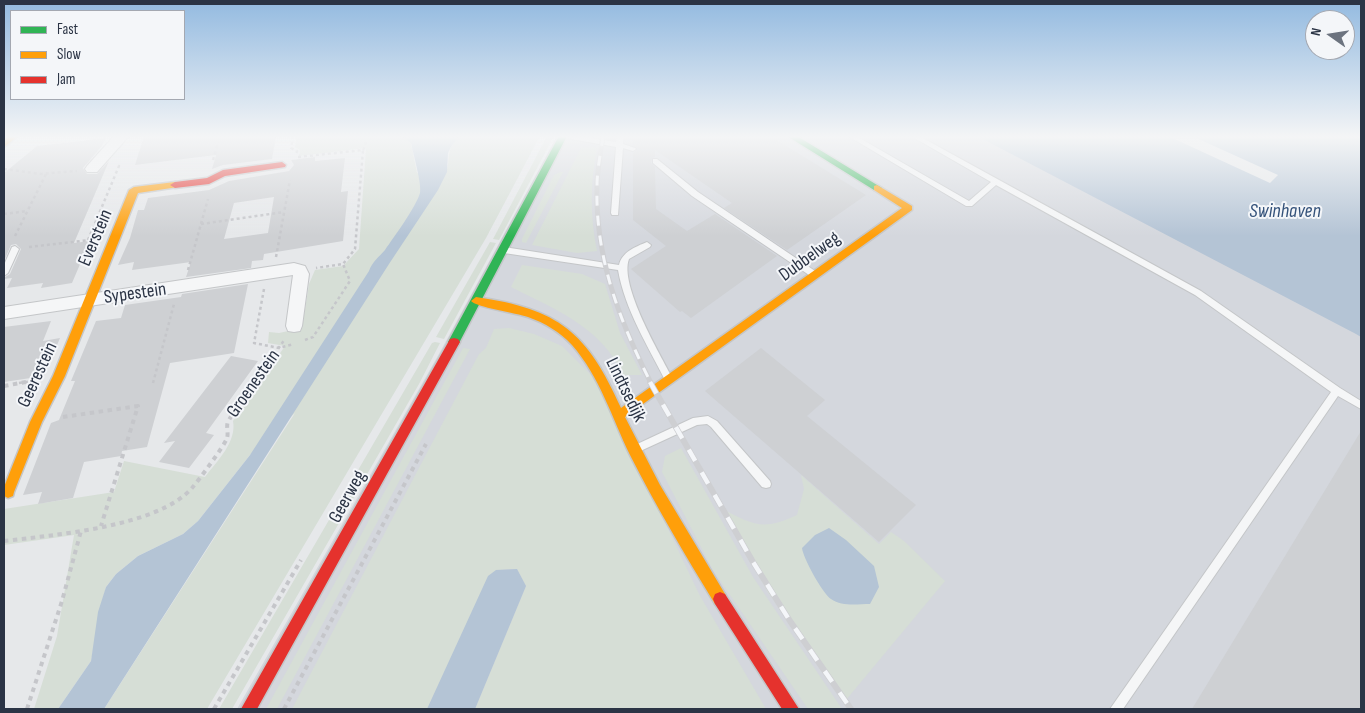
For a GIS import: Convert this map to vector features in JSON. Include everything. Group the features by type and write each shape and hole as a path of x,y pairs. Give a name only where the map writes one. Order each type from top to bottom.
{"street":[{"name":"Everstein","path":"88,300 117,236 134,190 209,181 223,173 250,169"},
{"path":"476,301 546,169"},
{"name":"Dubbelweg","path":"618,416 909,208 846,169"},
{"name":"Sypestein","path":"4,313 270,272 294,269 299,270 302,274"},
{"path":"294,326 302,274"},
{"name":"Geerestein","path":"8,492 36,422 60,376 88,300"},
{"name":"Lindtsedijk","path":"476,301 498,304 532,314 561,328 587,355 602,378 634,450 688,549 791,709"},
{"name":"Geerweg","path":"249,709 476,301"}],"lane":[{"path":"615,213 618,169"},
{"path":"665,169 695,194 815,275"},
{"path":"909,169 969,204 996,181"},
{"path":"975,169 1198,293 1337,391 1361,405"},
{"path":"647,245 625,258 621,268 629,299 669,380"},
{"path":"4,273 15,249"},
{"path":"504,250 621,268"},
{"path":"1116,709 1337,391"},
{"path":"634,450 696,421 708,420 714,424 766,484"}],"path":[{"path":"6,169 46,174 89,169"},
{"path":"88,240 118,169"},
{"path":"302,274 312,269 343,264 355,248 361,169"},
{"path":"46,174 8,250 117,236"},
{"path":"153,383 214,178"},
{"path":"280,181 290,180 254,343 279,348 295,344"},
{"path":"4,214 28,211"},
{"path":"201,224 284,212"},
{"path":"304,340 313,337 350,281 343,264"},
{"name":"Groenestein","path":"4,541 81,531 150,514 186,495 226,438 227,422 294,326"},
{"path":"36,422 138,406 101,526"},
{"path":"284,709 430,436"},
{"path":"28,708 62,601 81,531"}],"shaded area":[{"path":"365,169 416,169 417,173 443,178 447,169 522,169 486,238 207,709 104,709 295,413 250,455 198,521 183,534 138,556 116,574 106,587 91,661 58,709 34,709 57,636 74,535 4,545 4,509 114,492 124,461 205,477 229,444 232,436 233,421 285,346 268,343 269,332 279,333 302,328 309,284 315,270 343,266 359,249"},
{"path":"530,169 536,169 499,240 493,239"},
{"path":"539,169 1361,169 1361,709 237,709 440,352"},
{"path":"570,169 594,169 592,213 597,251 577,253 532,245"},
{"path":"563,172 526,243 522,242 554,175"},
{"path":"490,242 496,243 444,339 436,337"},
{"path":"522,265 582,274 605,284 620,333 642,375 623,375 603,344 590,332 560,312 511,287"},
{"path":"509,328 534,334 562,346 598,382 699,594 766,709 475,709 526,586 517,569 496,570 427,709 292,709 479,354 486,348 494,329"},
{"path":"432,343 440,343 419,384 232,709 219,709"},
{"path":"463,348 470,349 277,709 266,709"},
{"path":"681,448 753,577 842,709 808,709 713,570 662,472 665,456"},
{"path":"801,475 879,544 891,532 904,541 945,581 846,700 769,594 720,508 757,524 785,520 797,515 804,489"}],"water":[{"path":"417,169 447,169 438,190 104,709 58,709 91,661 98,612 106,587 116,574 138,556 183,534 198,521 250,455 372,265 410,214 420,193"},
{"name":"Swinhaven","path":"1041,169 1361,169 1361,337"},
{"path":"829,528 846,540 874,566 879,587 870,604 835,602 827,596 814,575 802,548 815,535"},
{"path":"517,569 526,586 475,709 427,709 488,576 496,570"}],"pier":[{"path":"1240,169 1265,169 1278,175 1270,183"}],"building":[{"path":"9,169 84,169 87,174 97,174 101,169 105,169 74,243 90,241 72,283 41,288 43,283 7,288 12,278 4,278 10,274 21,249 16,244 11,245 4,261 4,173"},
{"path":"290,169 344,169 341,192 348,191 343,241 264,254 263,260 252,261 251,268 186,277 191,262 132,270 134,262 118,265 130,238 138,210 144,210 148,198 209,190 229,181","holes":["274,197 268,233 224,239 234,203"]},
{"path":"633,169 655,169 656,209 687,231 715,214 777,256 691,318 682,311 680,312 631,269 666,246 633,220"},
{"path":"683,169 824,169 866,195 787,250 724,208 732,203"},
{"path":"248,284 234,353 170,363 147,447 122,451 121,456 84,462 73,498 38,504 42,492 23,495 51,423 59,420 75,381 71,381 96,321 121,318 125,305 181,297 182,294"},
{"path":"51,321 43,341 60,338 44,376 4,382 4,327"},
{"path":"761,348 825,400 807,416 916,505 879,542 705,391"},
{"path":"231,356 258,361 206,433 214,435 189,468 159,462 175,441 164,443"},
{"path":"1361,431 1361,709 1192,709"}],"railway":[{"path":"598,169 597,212 600,238 611,288 629,336 651,383"},
{"path":"650,382 753,562 790,621 851,709"}],"traffic: fast":[{"path":"454,342 545,169"},
{"path":"846,169 877,188"}],"traffic: slow":[{"path":"8,492 36,422 59,376 134,190 175,185"},
{"path":"618,416 909,208 877,188"},
{"path":"476,301 497,304 544,318 562,329 587,356 605,386 645,471 720,599"}],"traffic: jam":[{"path":"175,185 209,181 223,173 250,169"},
{"path":"249,709 454,342"},
{"path":"720,599 791,709"}]}
